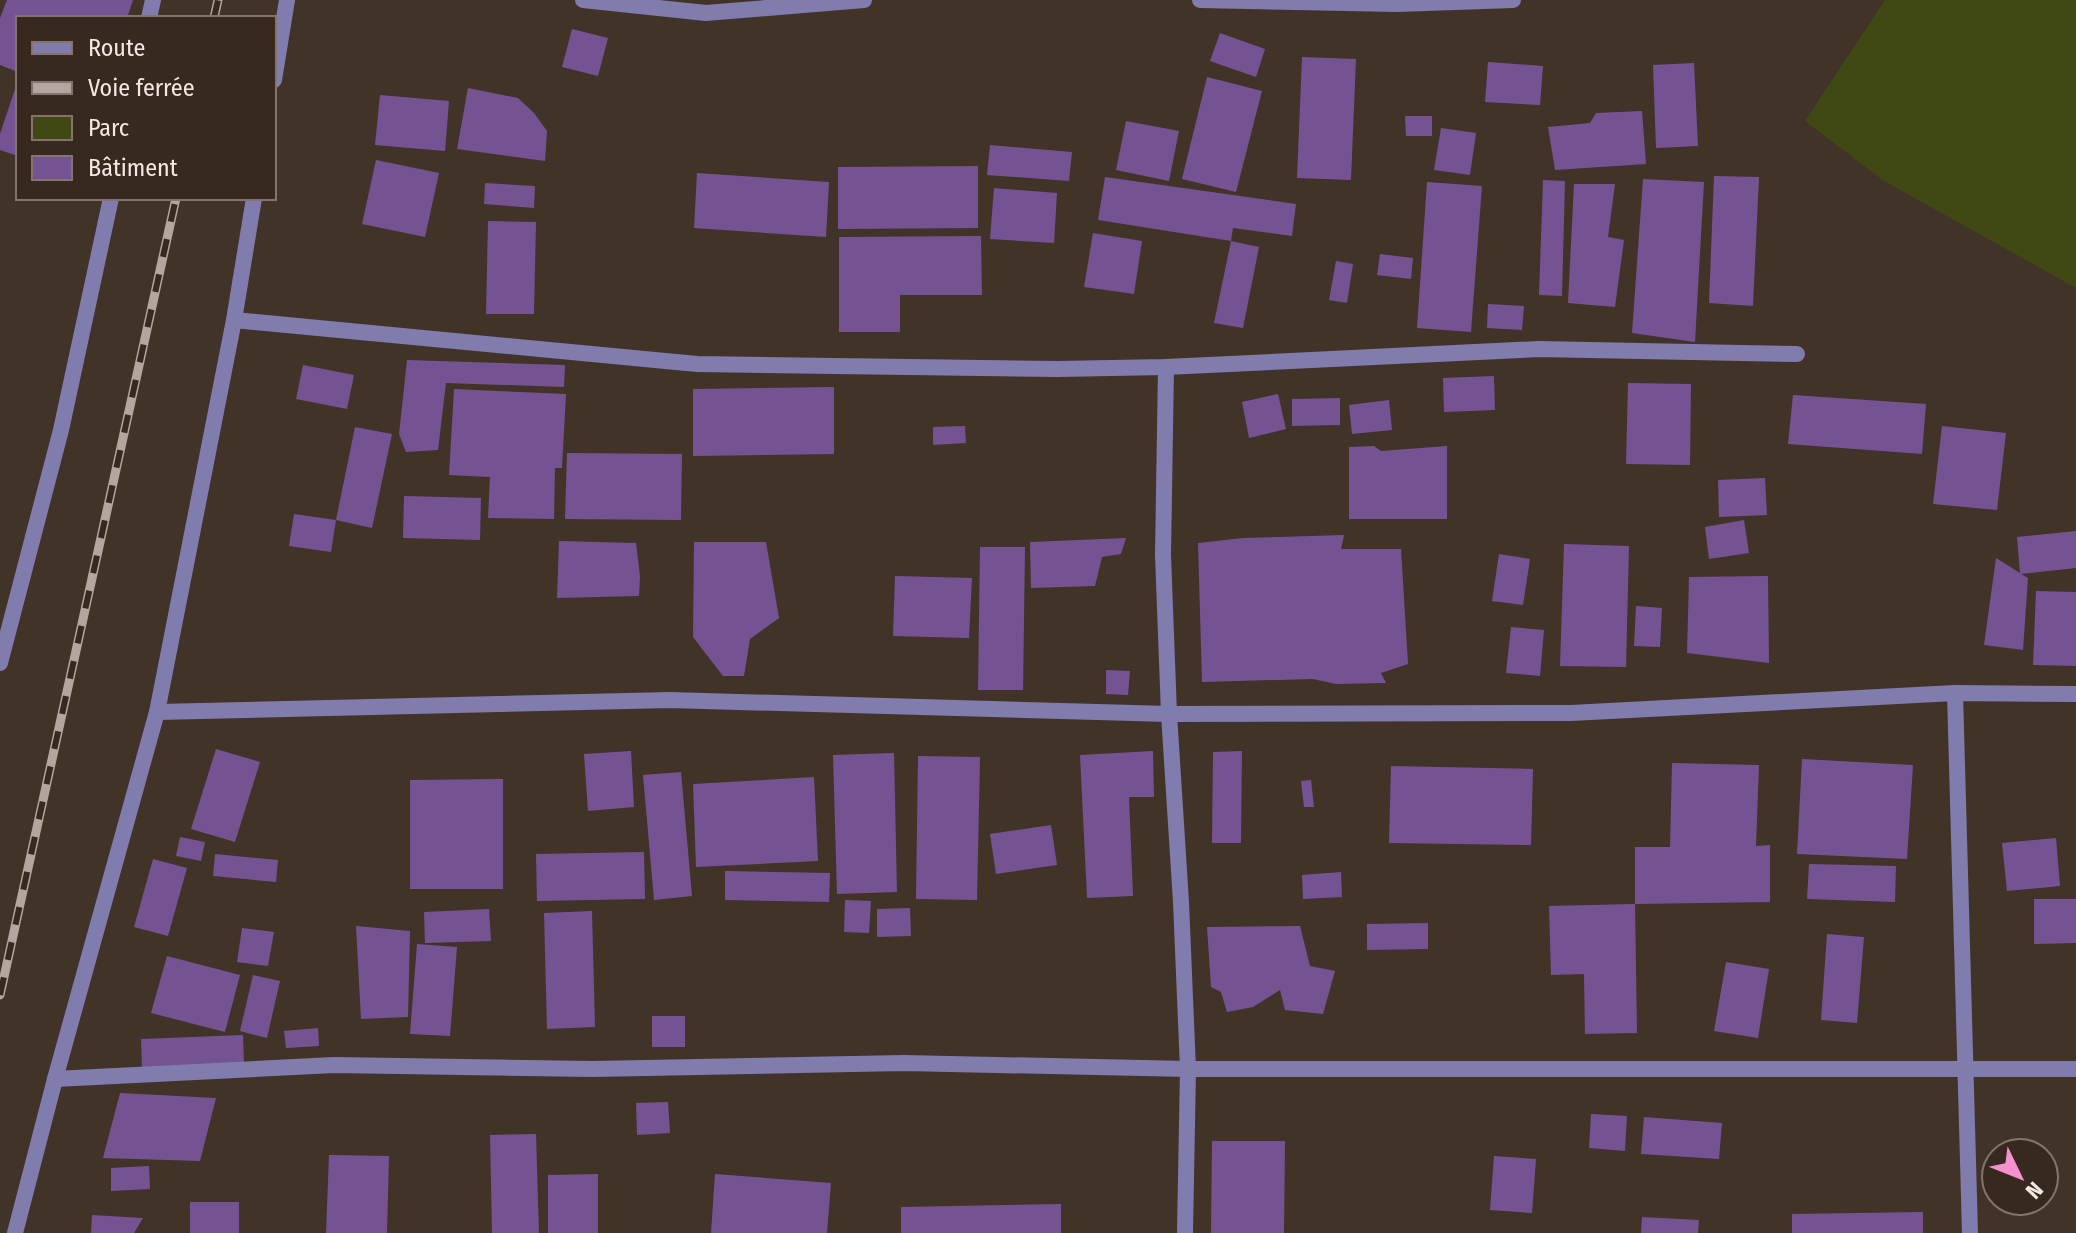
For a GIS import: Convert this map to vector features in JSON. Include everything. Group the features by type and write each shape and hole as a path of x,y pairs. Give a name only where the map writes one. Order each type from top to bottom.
{"street":[{"path":"276,68 287,0"},
{"path":"583,0 706,13 864,0"},
{"path":"1200,0 1397,4 1513,0"},
{"path":"0,663 61,430 111,200"},
{"path":"15,1233 157,712 234,320 254,200"},
{"path":"234,320 697,364 1166,367 1539,349 1797,354"},
{"path":"1166,367 1163,555 1188,1069 1185,1233"},
{"path":"157,712 670,700 1169,714 1571,713 1955,693 2076,694"},
{"path":"1955,693 1970,1233"},
{"path":"55,1079 334,1065 593,1069 904,1063 1188,1069 2076,1069"}],"green space":[{"path":"1885,0 2076,0 2076,288 1884,181 1805,121"}],"building":[{"path":"7,0 133,0 128,16 16,16 16,71 0,65 0,18"},
{"path":"572,29 608,38 598,76 562,67"},
{"path":"1220,33 1265,49 1256,77 1210,61"},
{"path":"1302,57 1356,59 1351,180 1297,178"},
{"path":"1488,62 1543,66 1540,105 1485,102"},
{"path":"1694,63 1698,146 1656,148 1653,65"},
{"path":"1207,77 1262,91 1236,192 1182,179"},
{"path":"16,86 16,155 0,150 0,134"},
{"path":"468,88 518,98 534,113 547,131 545,161 457,149"},
{"path":"380,95 449,101 445,151 375,145"},
{"path":"1642,111 1646,164 1555,170 1548,127 1590,123 1596,113"},
{"path":"1405,116 1432,116 1432,136 1406,136"},
{"path":"1126,121 1179,131 1169,181 1116,170"},
{"path":"1441,128 1476,133 1470,175 1434,170"},
{"path":"990,145 1072,152 1069,181 987,175"},
{"path":"376,160 439,173 425,237 362,224"},
{"path":"978,166 978,228 838,229 838,167"},
{"path":"697,173 829,182 826,237 694,228"},
{"path":"1714,176 1759,177 1753,306 1709,303"},
{"path":"1105,177 1296,204 1292,236 1233,228 1231,241 1098,220"},
{"path":"1643,179 1704,182 1695,342 1632,333"},
{"path":"1543,180 1565,181 1562,296 1539,295"},
{"path":"1427,182 1482,186 1471,332 1417,328"},
{"path":"485,183 535,186 534,208 484,204"},
{"path":"1574,184 1615,184 1608,237 1624,240 1615,307 1568,303"},
{"path":"994,188 1057,193 1054,243 990,239"},
{"path":"488,221 536,222 534,314 486,314"},
{"path":"1093,233 1142,241 1134,294 1084,287"},
{"path":"981,236 982,295 900,295 900,332 839,332 839,237"},
{"path":"1231,241 1259,247 1243,328 1214,323"},
{"path":"1380,254 1413,258 1411,279 1377,275"},
{"path":"1336,261 1353,264 1347,303 1329,300"},
{"path":"1488,304 1524,306 1522,330 1487,328"},
{"path":"407,360 565,365 564,387 446,383 438,450 406,452 399,434"},
{"path":"303,365 354,375 347,409 296,399"},
{"path":"1494,376 1495,410 1444,412 1443,378"},
{"path":"1628,383 1691,384 1690,465 1626,464"},
{"path":"834,387 834,454 693,456 693,389"},
{"path":"454,389 566,394 562,468 555,468 554,519 488,518 490,477 449,475"},
{"path":"1278,394 1286,429 1249,438 1242,402"},
{"path":"1793,395 1926,404 1922,454 1788,444"},
{"path":"1340,398 1340,425 1292,426 1292,399"},
{"path":"1389,400 1392,430 1352,434 1349,405"},
{"path":"965,426 966,443 933,445 933,427"},
{"path":"1942,426 2006,433 1997,510 1933,504"},
{"path":"355,427 392,434 372,528 336,520"},
{"path":"1374,446 1381,451 1447,446 1447,519 1349,519 1349,447"},
{"path":"567,453 682,454 681,520 565,519"},
{"path":"1765,478 1767,515 1719,517 1718,480"},
{"path":"404,496 481,498 480,540 403,538"},
{"path":"294,514 336,520 331,552 289,546"},
{"path":"1744,520 1749,553 1709,559 1705,527"},
{"path":"2076,531 2076,568 2021,574 2028,578 2023,650 1984,645 1996,558 2020,573 2017,537"},
{"path":"1344,535 1341,549 1401,549 1408,664 1381,673 1386,683 1336,684 1313,679 1202,682 1198,543 1243,538"},
{"path":"1126,538 1121,554 1102,557 1095,586 1031,588 1030,542"},
{"path":"559,541 636,543 639,596 557,598"},
{"path":"694,542 766,542 779,618 750,639 744,676 723,676 693,637"},
{"path":"1564,544 1629,546 1626,667 1560,666"},
{"path":"980,547 1025,547 1023,690 978,690"},
{"path":"1499,554 1530,559 1523,605 1492,601"},
{"path":"895,576 972,578 969,638 893,636"},
{"path":"1768,576 1769,663 1687,653 1689,577"},
{"path":"2036,591 2076,592 2076,666 2033,665"},
{"path":"1636,606 1662,608 1660,647 1634,646"},
{"path":"1511,627 1544,630 1540,676 1506,673"},
{"path":"1106,670 1130,671 1128,695 1106,694"},
{"path":"216,749 260,762 235,842 191,829"},
{"path":"631,751 634,807 588,811 584,754"},
{"path":"1153,751 1154,797 1129,797 1133,896 1087,898 1080,755"},
{"path":"1242,751 1241,843 1212,843 1213,752"},
{"path":"894,753 897,892 837,894 833,755"},
{"path":"918,756 980,757 977,900 916,899"},
{"path":"1802,759 1913,765 1907,859 1797,854"},
{"path":"1672,763 1759,765 1756,846 1770,845 1770,902 1635,904 1635,847 1670,847"},
{"path":"1391,766 1533,769 1531,845 1389,843"},
{"path":"681,772 692,896 654,900 643,775"},
{"path":"814,777 818,861 696,867 693,784"},
{"path":"503,779 503,889 410,889 410,780"},
{"path":"1311,780 1314,807 1304,807 1301,781"},
{"path":"1051,825 1057,865 996,874 990,834"},
{"path":"180,837 205,842 201,861 176,856"},
{"path":"2056,838 2060,886 2007,891 2002,843"},
{"path":"644,852 645,899 537,901 536,854"},
{"path":"215,854 278,860 276,882 213,876"},
{"path":"153,859 187,868 168,936 134,927"},
{"path":"1809,864 1896,866 1895,902 1807,899"},
{"path":"725,871 830,873 829,902 725,900"},
{"path":"1341,872 1342,897 1303,899 1302,875"},
{"path":"2034,899 2076,899 2076,943 2034,944"},
{"path":"845,900 871,901 869,933 844,932"},
{"path":"1635,904 1637,1033 1585,1034 1584,974 1551,975 1549,906"},
{"path":"910,908 911,936 877,937 877,909"},
{"path":"489,909 491,941 425,943 424,912"},
{"path":"592,911 595,1027 547,1029 544,913"},
{"path":"1428,923 1428,949 1367,950 1367,924"},
{"path":"356,926 410,931 408,1017 361,1019"},
{"path":"1300,926 1310,966 1335,971 1323,1014 1285,1010 1280,990 1253,1007 1227,1012 1221,992 1211,987 1207,927"},
{"path":"242,928 274,932 268,966 237,962"},
{"path":"1827,934 1864,937 1857,1023 1821,1020"},
{"path":"417,944 457,947 450,1036 410,1034"},
{"path":"167,956 240,975 225,1032 151,1013"},
{"path":"1726,962 1769,969 1758,1038 1714,1031"},
{"path":"253,975 280,981 267,1038 240,1031"},
{"path":"652,1016 685,1016 685,1047 652,1047"},
{"path":"318,1028 319,1046 286,1048 284,1031"},
{"path":"243,1035 244,1064 142,1068 141,1039"},
{"path":"120,1093 216,1098 200,1161 103,1158"},
{"path":"668,1102 670,1133 637,1135 636,1103"},
{"path":"1591,1114 1627,1116 1625,1151 1589,1148"},
{"path":"1644,1117 1722,1123 1719,1159 1641,1154"},
{"path":"536,1134 539,1233 492,1233 490,1135"},
{"path":"1212,1141 1285,1141 1284,1233 1211,1233"},
{"path":"329,1155 389,1156 387,1233 326,1233"},
{"path":"1494,1156 1536,1159 1532,1213 1490,1210"},
{"path":"149,1166 150,1189 111,1191 111,1168"},
{"path":"598,1174 598,1233 548,1233 548,1175"},
{"path":"715,1174 831,1183 827,1233 711,1233"},
{"path":"190,1202 239,1202 239,1233 190,1233"},
{"path":"1061,1204 1061,1233 901,1233 901,1207"},
{"path":"1923,1212 1923,1233 1792,1233 1792,1214"},
{"path":"92,1215 143,1218 134,1233 91,1233"},
{"path":"1642,1217 1699,1220 1698,1233 1641,1233"}],"railway":[{"path":"214,16 218,0"},
{"path":"0,995 176,200"}]}
